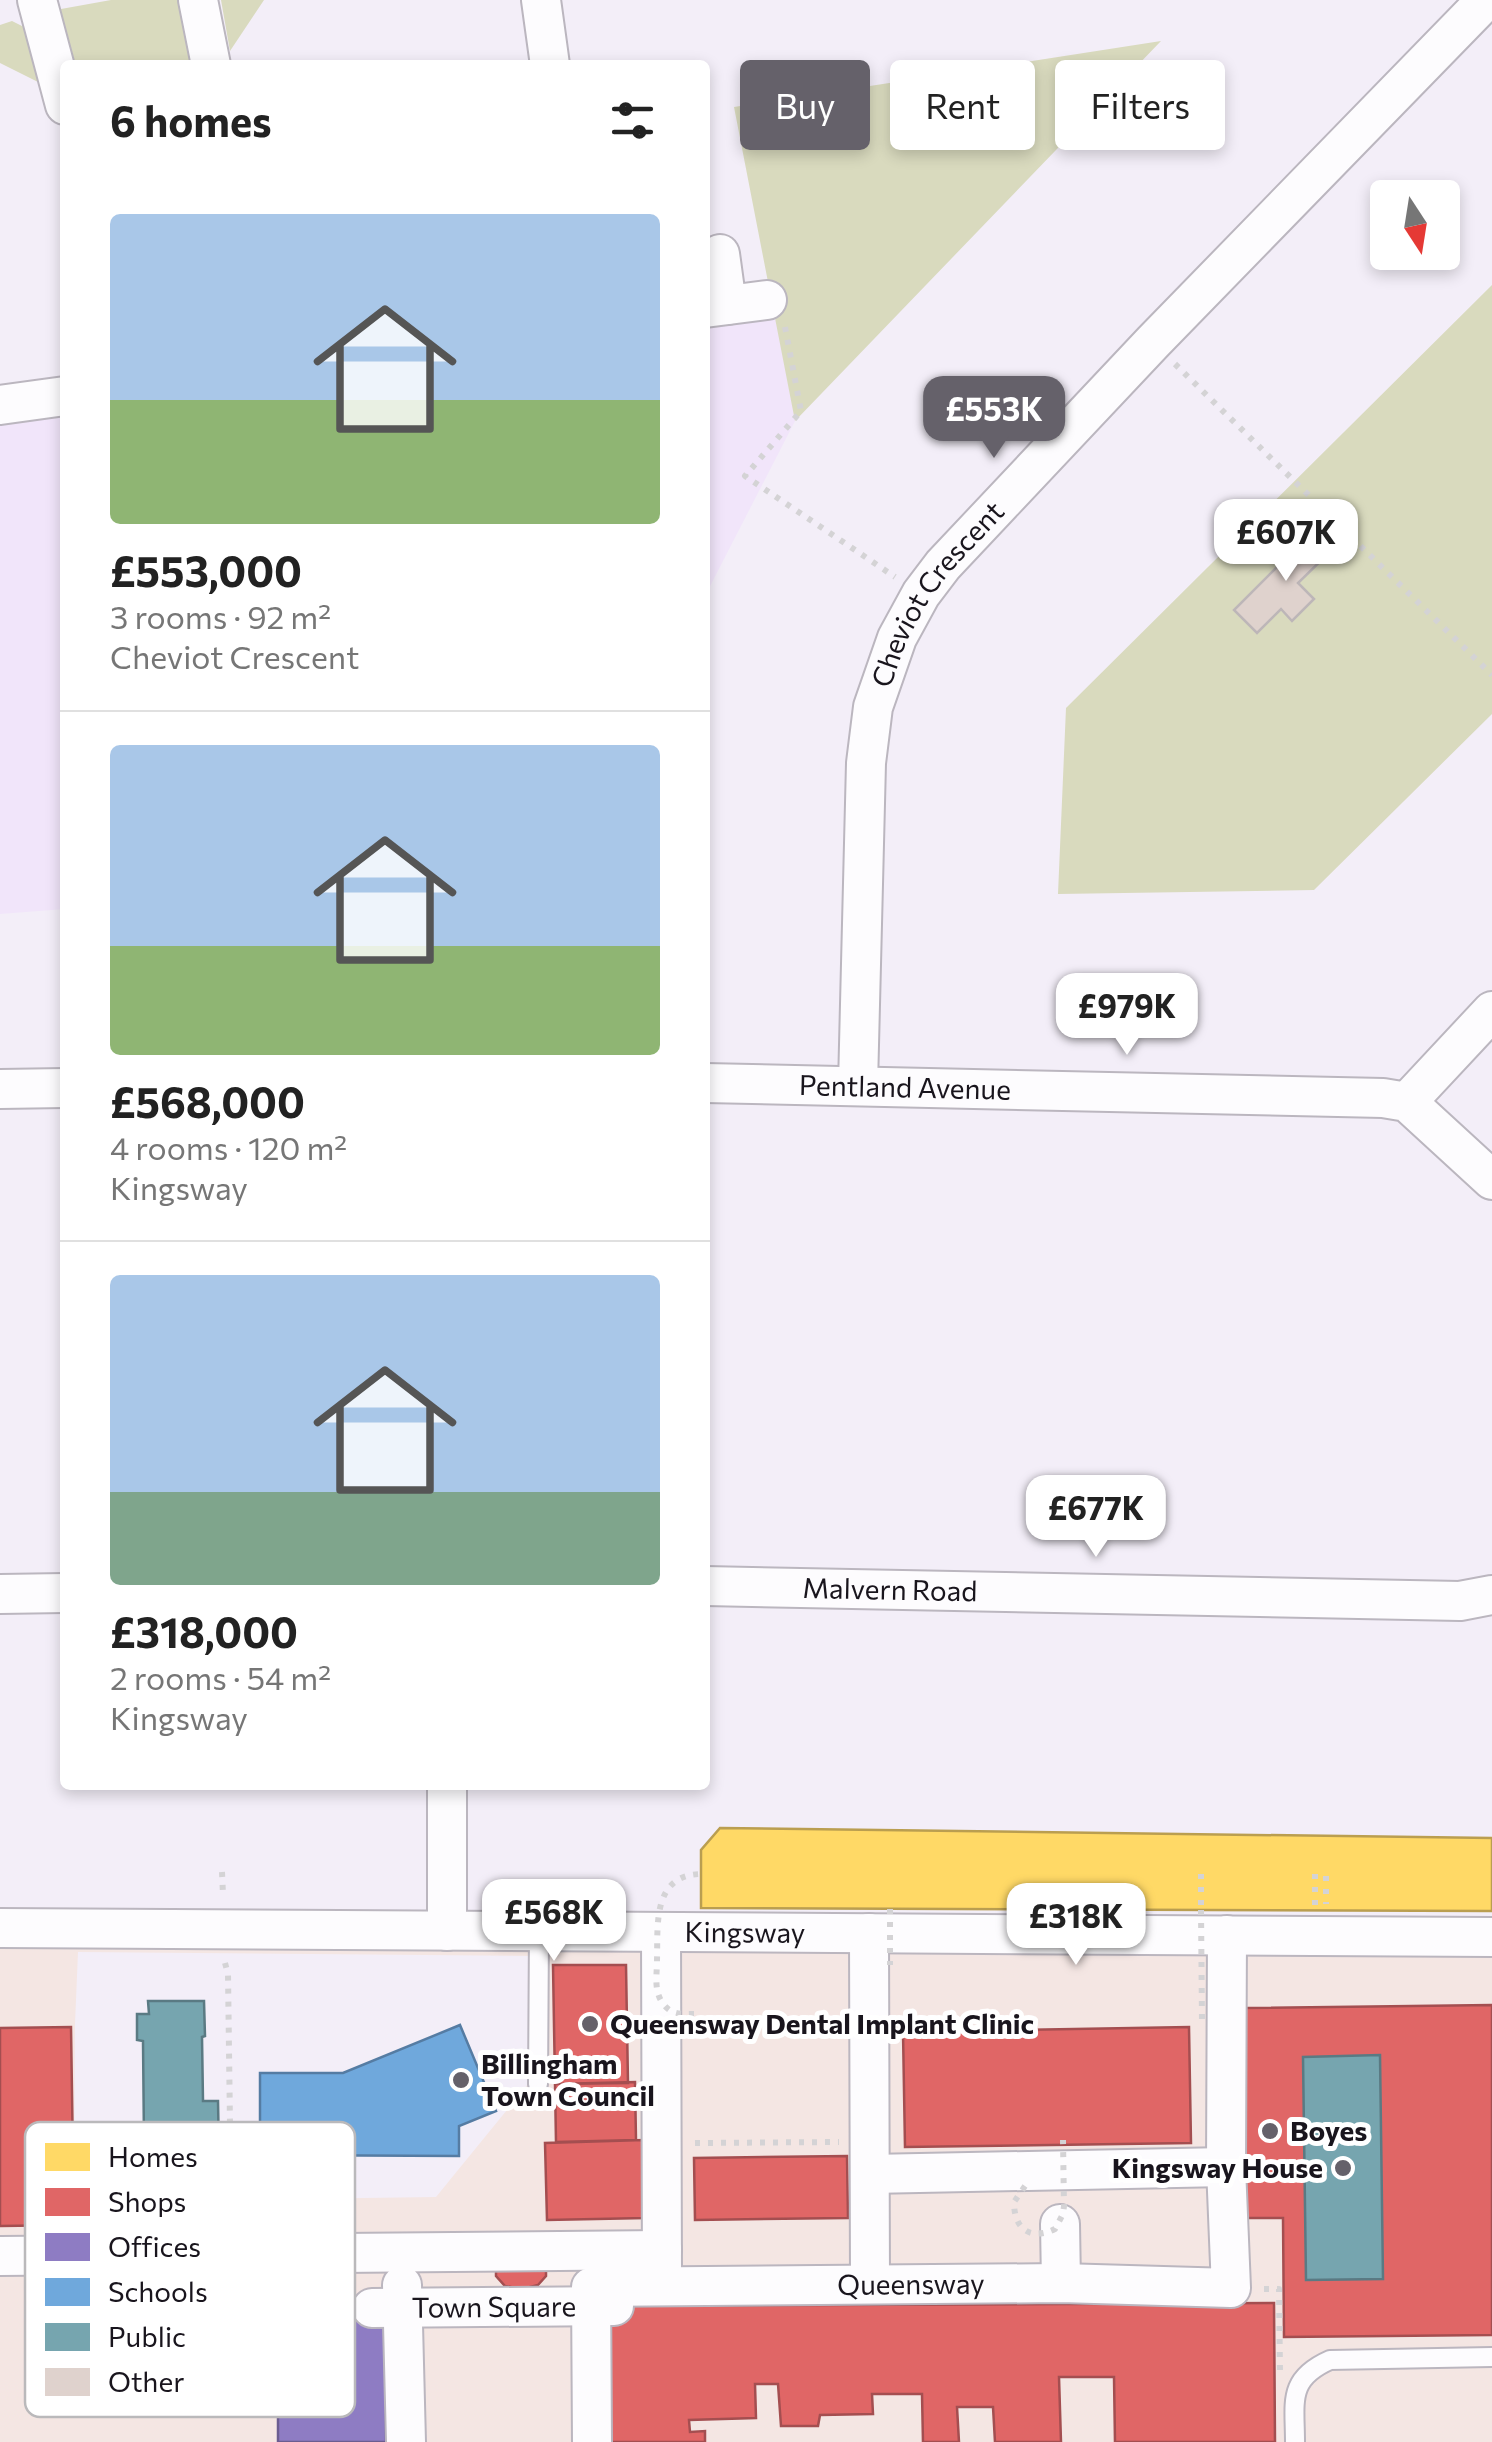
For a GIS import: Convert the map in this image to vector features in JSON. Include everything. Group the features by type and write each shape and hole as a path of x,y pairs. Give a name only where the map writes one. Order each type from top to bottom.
{"street":[{"path":"37,0 60,86"},
{"path":"198,0 210,60"},
{"path":"542,0 549,60"},
{"name":"Cheviot Crescent","path":"858,1085 866,763 873,707 897,638 921,594 943,565 1153,342 1486,0"},
{"path":"720,254 716,306 768,300"},
{"path":"0,406 60,397"},
{"path":"1492,1011 1407,1102 1492,1180"},
{"name":"Pentland Avenue","path":"710,1083 1383,1098 1407,1102"},
{"path":"0,1089 60,1088"},
{"name":"Malvern Road","path":"710,1586 1460,1601 1492,1595"},
{"path":"0,1594 60,1593"},
{"path":"447,1790 447,1931"},
{"path":"860,1921 862,2158 870,2283"},
{"name":"Kingsway","path":"0,1928 661,1932 860,1921 1214,1922 1492,1937"},
{"path":"1214,1922 1230,2288"},
{"path":"355,2254 662,2268 661,1932"},
{"path":"862,2158 1226,2167"},
{"path":"1060,2224 1061,2283"},
{"path":"401,2254 406,2442"},
{"path":"0,2256 25,2256"},
{"name":"Queensway","path":"591,2296 662,2268 870,2283 1230,2288"},
{"path":"591,2296 592,2442"},
{"name":"Town Square","path":"386,2442 385,2321 372,2308 591,2296 617,2306 602,2322 604,2442"}],"lane":[{"path":"538,2084 539,1930"},
{"path":"1296,2442 1295,2394 1302,2378 1316,2366 1330,2360 1492,2357"}],"path":[{"path":"768,300 782,308 802,411 745,476 921,594"},
{"path":"1153,342 1492,675"},
{"path":"1201,1871 1214,1922 1202,2020"},
{"path":"222,1872 231,2122"},
{"path":"1314,1911 1315,1872"},
{"path":"694,2014 675,2014 657,1992 658,1908 669,1886 689,1874 701,1874"},
{"path":"1325,1904 1326,1876"},
{"path":"860,1921 890,1964"},
{"path":"1025,2186 1014,2202 1016,2221 1025,2230 1038,2234 1055,2228 1064,2206 1063,2140 1073,2140"},
{"path":"695,2143 862,2158"},
{"path":"1230,2288 1279,2289 1280,2384"}],"shaded area":[{"path":"775,314 795,421 710,586 710,322"},
{"path":"60,416 60,909 0,914 0,424"},
{"path":"0,1919 1492,1952 1492,2442 0,2442"}],"green space":[{"path":"111,0 183,0 196,60 65,60 55,22 61,9"},
{"path":"221,0 264,0 230,51"},
{"path":"12,21 26,28 40,83 0,63 0,25"},
{"path":"1161,41 1143,60 1055,60 1056,150 795,421 742,150 870,150 870,86 890,83 890,150 1035,150 1035,60"},
{"path":"740,106 740,138 734,107"},
{"path":"1492,285 1492,714 1314,890 1058,894 1066,708"}],"building: Homes":[{"path":"720,1828 1492,1838 1492,1911 701,1908 701,1850"}],"building: Shops":[{"name":"Queensway Dental Implant Clinic","path":"553,1965 626,1965 628,2083 555,2084"},
{"path":"1492,2005 1492,2335 1284,2337 1283,2218 1242,2218 1243,2008"},
{"path":"71,2027 72,2122 25,2122 25,2226 0,2226 0,2028"},
{"path":"1189,2027 1191,2143 905,2147 903,2032"},
{"path":"635,2082 636,2140 556,2142 555,2084"},
{"path":"644,2140 646,2218 547,2220 545,2143"},
{"path":"847,2156 848,2218 695,2220 694,2158"},
{"path":"496,2264 546,2265 546,2276 538,2285 522,2289 505,2286 496,2276"},
{"path":"1274,2303 1275,2442 1115,2442 1114,2377 1059,2377 1061,2442 995,2442 993,2407 957,2407 959,2442 923,2442 922,2394 872,2394 873,2414 820,2415 818,2426 781,2426 778,2384 755,2384 756,2418 689,2420 690,2432 705,2431 705,2442 604,2442 602,2323 617,2306"}],"building: Offices":[{"path":"355,2308 372,2308 385,2321 386,2442 278,2442 278,2417 355,2417"}],"building: Schools":[{"path":"460,2025 496,2111 459,2126 459,2156 355,2155 355,2122 260,2122 260,2073 343,2073"}],"building: Public":[{"path":"148,2001 204,2001 203,2101 218,2101 218,2122 144,2122 143,2041 137,2040 137,2014 149,2014"},
{"name":"Kingsway House","path":"1380,2055 1383,2279 1306,2280 1303,2057"}],"building: Other":[{"path":"1318,526 1337,545 1298,583 1314,599 1292,621 1281,609 1257,633 1234,610"}],"place":[{"name":"Queensway Dental Implant Clinic","path":"590,2024"},
{"name":"Billingham Town Council","path":"461,2080"},
{"name":"Boyes","path":"1270,2131"},
{"name":"Kingsway House","path":"1343,2168"}]}
